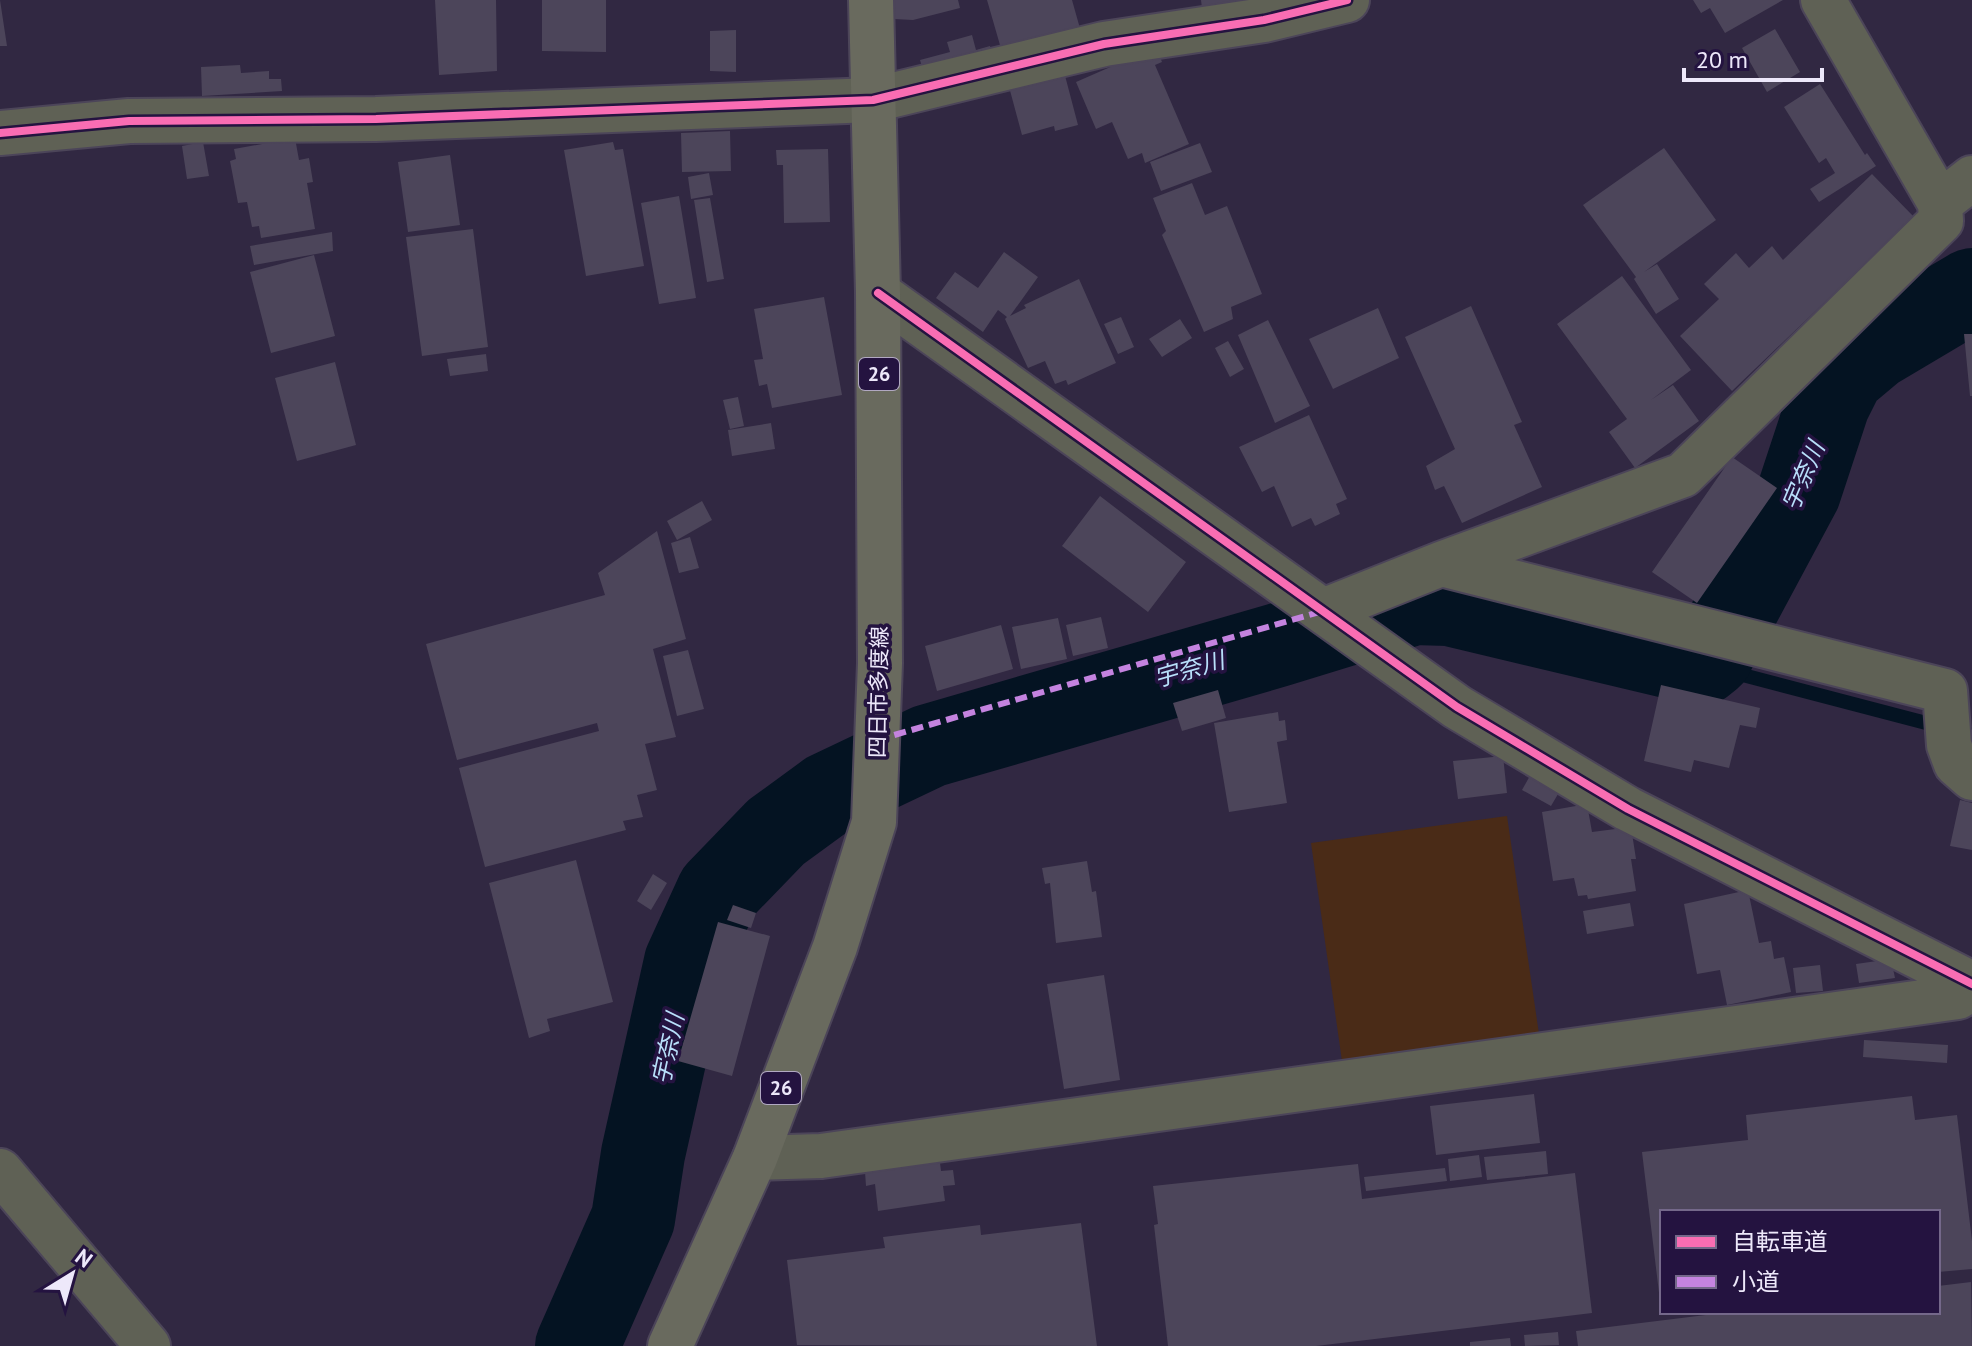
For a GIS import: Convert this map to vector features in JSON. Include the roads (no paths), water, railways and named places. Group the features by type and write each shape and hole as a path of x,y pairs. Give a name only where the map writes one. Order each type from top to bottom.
{"main road":[{"name":"四日市多度線","path":"670,1346 755,1158 835,947 874,822 880,663 878,293 871,0"}],"street":[{"path":"0,133 129,121 376,119 873,100 1104,44 1264,20 1347,0"},
{"path":"1340,623 1441,564 1683,475 1941,221 1956,190 1823,0"},
{"path":"755,1158 821,1156 1958,997 1971,983 1628,809 1457,707 878,293"},
{"path":"1441,564 1945,691 1956,745"},
{"path":"0,1171 148,1346"}],"waterway":[{"name":"宇奈川","path":"577,1346 633,1219 643,1154 686,962 718,892 776,832 828,794 929,746 1414,603 1449,604 1701,664 1711,656 1799,492 1828,404 1843,374 1874,348 1972,290"},
{"path":"1701,664 1972,735"}]}
